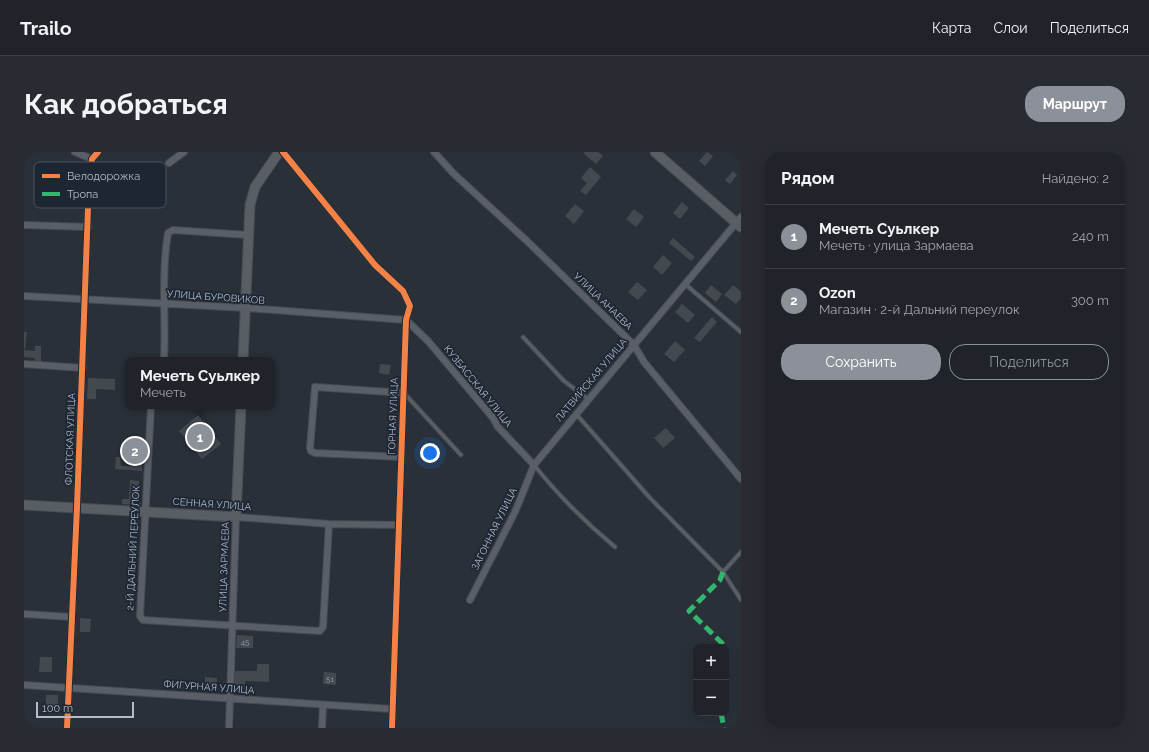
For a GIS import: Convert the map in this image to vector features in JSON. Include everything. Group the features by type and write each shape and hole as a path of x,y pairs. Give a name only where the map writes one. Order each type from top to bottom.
{"street":[{"path":"74,152 92,159 98,152"},
{"path":"169,163 184,152"},
{"path":"243,357 248,235 252,195 279,152"},
{"name":"ГОРНАЯ УЛИЦА","path":"283,152 374,265 403,291 410,306 406,320 392,728"},
{"name":"УЛИЦА АНАЕВА","path":"434,152 454,174 527,241 634,345 644,362 741,479"},
{"path":"655,152 739,223"},
{"name":"ФЛОТСКАЯ УЛИЦА","path":"66,728 77,507 88,208"},
{"name":"ЛАТВИЙСКАЯ УЛИЦА","path":"534,465 685,284 739,223"},
{"path":"24,225 88,227"},
{"path":"164,357 164,303 169,231 248,235"},
{"name":"УЛИЦА БУРОВИКОВ","path":"24,296 246,308 406,320"},
{"name":"КУЗБАССКАЯ УЛИЦА","path":"406,320 428,340 493,418 502,432 534,465"},
{"path":"24,364 82,368"},
{"path":"401,457 315,453 311,451 310,448 315,387 404,393"},
{"name":"2-Й ДАЛЬНИЙ ПЕРЕУЛОК","path":"151,409 145,511 142,619 145,621 318,632 322,630 329,524"},
{"name":"УЛИЦА ЗАРМАЕВА","path":"229,728 241,409"},
{"name":"ЗАГОННАЯ УЛИЦА","path":"470,600 515,512 534,465"},
{"name":"СЕННАЯ УЛИЦА","path":"24,505 145,511 329,524 399,525"},
{"path":"24,614 71,617"},
{"name":"ФИГУРНАЯ УЛИЦА","path":"24,685 392,709"},
{"path":"322,728 323,705"}],"lane":[{"path":"685,284 741,332"},
{"path":"523,337 564,381 588,399"},
{"path":"404,393 460,455"},
{"path":"576,413 650,498 723,572 741,600"},
{"path":"534,465 555,491 590,526 615,547"},
{"path":"723,572 741,552"}],"building":[{"path":"585,152 598,152 603,156 596,164 584,154"},
{"path":"707,152 713,156 705,166 699,161"},
{"path":"590,167 601,177 586,195 580,191 587,183 581,178"},
{"path":"733,171 737,175 730,184 725,180"},
{"path":"682,202 689,208 680,219 673,213"},
{"path":"575,204 584,211 574,224 565,216"},
{"path":"634,209 644,217 636,227 626,219"},
{"path":"673,238 695,257 691,261 669,243"},
{"path":"663,255 672,263 662,275 653,267"},
{"path":"637,282 647,290 638,300 628,292"},
{"path":"711,285 722,294 716,302 705,293"},
{"path":"733,285 741,292 741,298 736,304 724,295"},
{"path":"682,304 695,315 688,323 675,312"},
{"path":"712,317 717,322 700,342 694,338"},
{"path":"24,332 27,332 25,349 24,349"},
{"path":"675,341 685,350 674,362 664,354"},
{"path":"35,346 41,346 41,362 35,362 35,358 24,357 24,350 35,351"},
{"path":"380,364 391,365 389,375 379,373"},
{"path":"88,378 115,379 115,390 96,389 96,399 87,399"},
{"path":"198,415 221,444 202,459 179,431"},
{"path":"666,428 675,438 663,448 654,438"},
{"path":"133,444 140,445 142,471 115,469 116,457 120,457 121,466 132,466"},
{"path":"130,480 139,481 138,499 141,499 140,505 122,504 122,499 129,499"},
{"path":"80,618 91,619 90,632 80,632"},
{"path":"237,635 253,636 253,648 236,648"},
{"path":"40,657 52,657 52,672 39,672"},
{"path":"257,664 269,664 269,682 245,681 245,690 234,690 235,671 257,671"},
{"path":"324,672 336,673 336,685 323,684"},
{"path":"205,677 217,678 217,689 205,689"},
{"path":"46,695 58,695 58,710 45,710"}],"marked path":[{"path":"723,572 720,580 689,611 723,644"},
{"path":"722,716 724,728"}],"cycle path":[{"path":"92,162 92,159 98,152"},
{"path":"283,152 375,265 403,291 410,306 406,320 392,728"},
{"path":"67,728 88,208"}],"place":[{"name":"Мечеть Суьлкер","path":"200,437"},
{"name":"Ozon","path":"135,451"}]}
